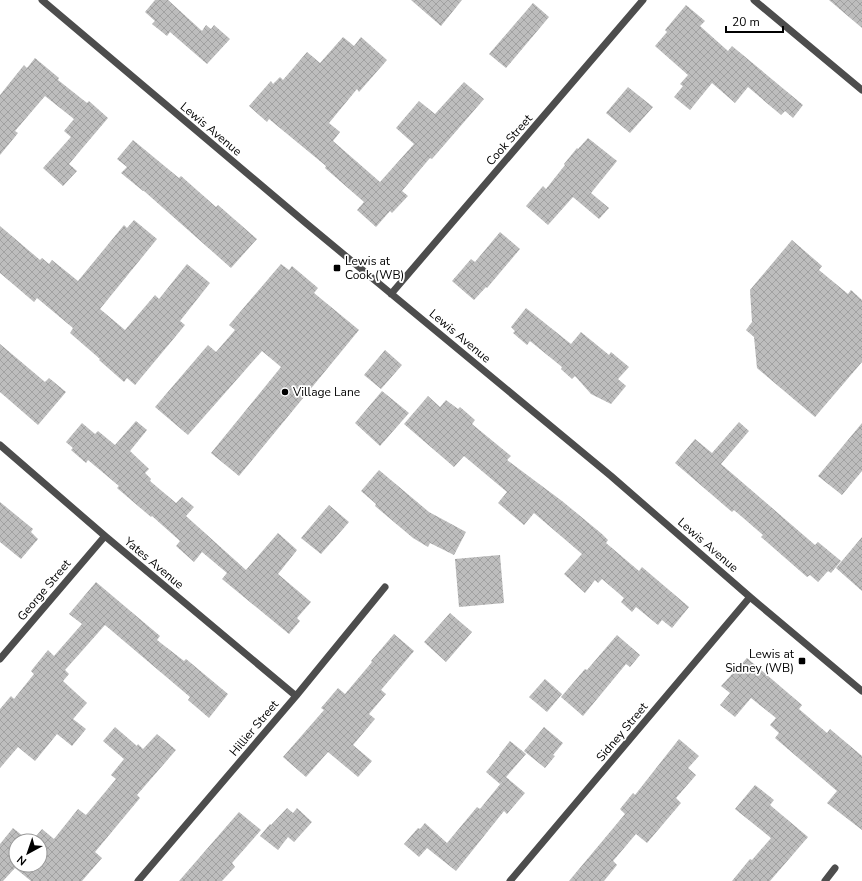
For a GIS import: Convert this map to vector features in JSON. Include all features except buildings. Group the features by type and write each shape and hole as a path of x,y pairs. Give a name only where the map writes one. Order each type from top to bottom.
{"street":[{"name":"Lewis Avenue","path":"42,0 391,294 611,476 750,597 862,691"},
{"name":"Cook Street","path":"391,294 643,0"},
{"path":"754,0 862,90"},
{"name":"Yates Avenue","path":"0,445 105,536 296,696"},
{"name":"George Street","path":"0,659 105,536"},
{"name":"Hillier Street","path":"138,881 296,696 385,587"},
{"name":"Sidney Street","path":"510,881 750,597"},
{"path":"825,881 836,868"}],"place":[{"name":"Lewis at Cook (WB)","path":"337,268"},
{"name":"Village Lane","path":"285,392"},
{"name":"Lewis at Sidney (WB)","path":"802,661"}]}
